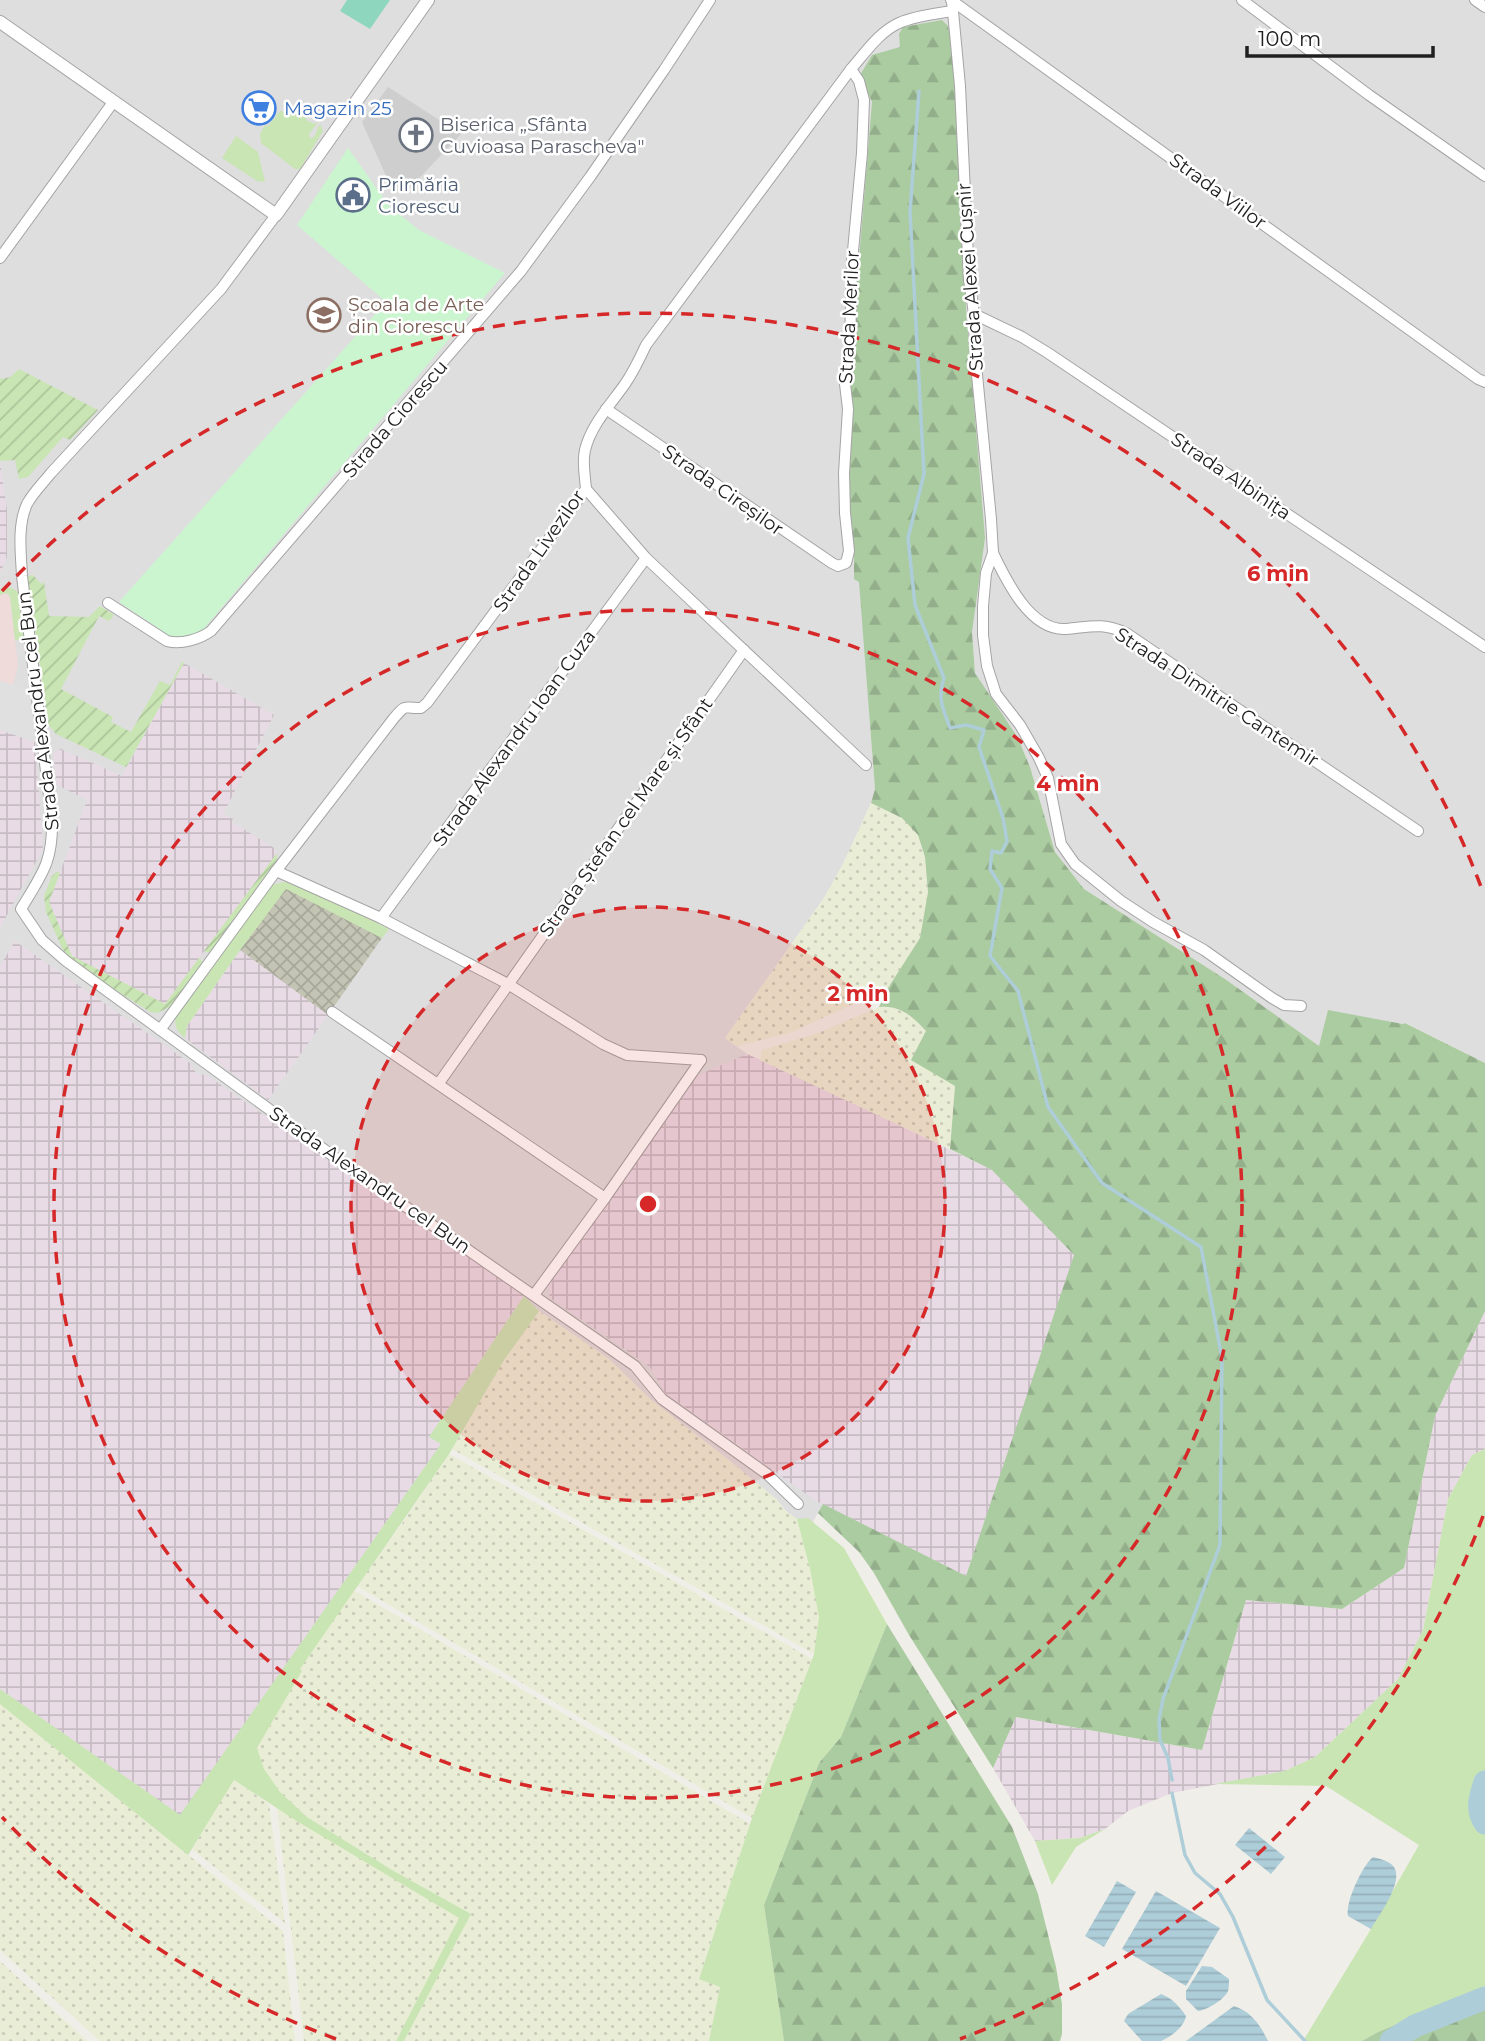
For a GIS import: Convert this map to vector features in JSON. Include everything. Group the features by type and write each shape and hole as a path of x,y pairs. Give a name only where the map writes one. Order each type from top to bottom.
{"street":[{"name":"Strada Alexandru cel Bun","path":"428,0 221,289 37,490 27,505 20,546 22,576 53,839 48,862 21,909 42,940 58,954 340,1161 635,1366 662,1399 767,1474 798,1504"},
{"name":"Strada Ciorescu","path":"108,603 176,644 204,636 211,631 521,271 605,156 710,0"},
{"path":"1242,0 1485,176"},
{"path":"1475,0 1485,7"},
{"name":"Strada Livezilor","path":"160,1030 276,871 402,708 422,708 427,703 586,489 583,464 590,435 638,364 646,345 851,69 875,40 896,24 952,4"},
{"name":"Strada Alexei Cușnir","path":"952,4 960,86 969,279 993,553"},
{"name":"Strada Viilor","path":"952,4 1485,382"},
{"path":"0,22 276,215"},
{"name":"Strada Merilor","path":"842,565 848,558 849,551 844,486 844,444 848,409 845,384 850,346 852,262 864,100 859,81 851,69"},
{"path":"0,258 114,101"},
{"name":"Strada Albinița","path":"974,314 995,322 1040,348 1485,647"},
{"name":"Strada Cireșilor","path":"606,409 793,538 832,563 842,565"},
{"path":"586,489 646,558 866,765"},
{"path":"993,553 986,573 983,606 987,666 996,694 1020,725 1048,778 1060,844 1075,864 1121,901 1204,950 1284,1005 1301,1006"},
{"name":"Strada Dimitrie Cantemir","path":"993,553 1010,589 1037,619 1060,629 1101,625 1126,633 1418,831"},
{"name":"Strada Alexandru Ioan Cuza","path":"381,918 646,558"},
{"name":"Strada Ștefan cel Mare și Sfânt","path":"439,1083 744,650"},
{"path":"276,871 381,918 508,984 603,1044 627,1055 701,1060 534,1295"},
{"path":"332,1012 605,1198"}],"shaded area":[{"path":"0,0 1485,0 1485,1063 1406,1023 1329,1011 1320,1047 1225,979 1084,889 1055,852 1030,767 1018,738 983,689 975,673 972,632 860,582 875,789 871,803 824,898 725,1038 747,1054 880,1116 966,1576 823,1504 809,1529 725,1457 650,1399 609,1359 539,1311 504,1360 449,1454 300,1669 188,1855 0,1704"},
{"path":"388,87 461,134 407,191 388,180 362,122"},
{"path":"0,461 7,510 7,557 0,573"},
{"path":"6,593 10,596 18,665 13,685 0,681 0,595"},
{"path":"184,663 274,715 223,814 274,848 277,853 165,1004 72,956 49,902 87,800 57,785 53,752 61,749 122,776"},
{"path":"0,681 30,690 35,742 0,730"},
{"path":"0,730 35,742 43,849 0,928"},
{"path":"871,803 902,818 918,835 925,857 928,892 920,938 888,988 790,1033 736,1046 725,1038 824,898"},
{"path":"286,888 382,938 328,1015 240,950"},
{"path":"15,941 190,1063 196,1073 208,1076 524,1296 429,1437 441,1444 180,1815 0,1689 0,966"},
{"path":"240,950 328,1015 268,1100 185,1038 187,1026"},
{"path":"891,1006 914,1018 926,1031 949,1081 955,1086 950,1149 760,1060 762,1050 818,1033 879,1007"},
{"path":"747,1054 992,1170 1074,1255 966,1576 816,1501 665,1393 650,1367 550,1298 548,1286 698,1075"},
{"path":"539,1311 609,1359 650,1399 725,1457 797,1519 820,1618 814,1654 452,1449 504,1360"},
{"path":"1485,1311 1485,1449 1472,1455 1448,1499 1423,1630 1398,1679 1315,1757 1285,1771 1172,1793 1128,1811 1105,1829 1080,1838 1035,1841 993,1768 1016,1717 1202,1750 1246,1600 1342,1609 1404,1568 1435,1416"},
{"path":"449,1454 812,1659 752,1818 357,1586"},
{"path":"353,1590 750,1824 699,1978 720,1987 709,2041 404,2041 471,1914 392,1870 307,1817 280,1792 263,1769 257,1748 302,1671 300,1669"},
{"path":"0,1704 283,1931 295,2041 100,2041 0,1950"},
{"path":"234,1780 269,1804 285,1923 192,1849"},
{"path":"277,1808 460,1918 396,2041 304,2041"},
{"path":"0,1961 87,2041 0,2041"}],"green space":[{"path":"347,0 390,0 370,29 340,11"},
{"path":"942,20 948,26 953,54 966,308 985,538 972,632 975,673 1018,738 1030,767 1055,852 1084,889 1225,979 1319,1046 1328,1010 1405,1023 1485,1063 1485,1311 1435,1416 1404,1568 1342,1609 1246,1600 1202,1750 1016,1717 993,1768 909,1635 874,1573 859,1552 818,1513 823,1504 966,1576 1074,1255 992,1170 950,1149 955,1086 911,1060 926,1031 911,1016 893,1008 879,1007 920,938 928,892 925,857 918,835 902,818 871,803 875,789 859,582 854,579 854,550 849,512 848,391 872,102 860,75 872,55 900,47 899,34 903,27"},
{"path":"280,111 307,116 306,120 315,124 319,121 309,134 310,138 314,137 320,124 323,131 300,169 295,169 261,143 260,134 265,125 268,126"},
{"path":"236,136 258,152 265,182 257,181 222,158"},
{"path":"348,148 389,206 419,230 505,273 201,632 176,640 119,602 386,302 297,225"},
{"path":"19,369 98,410 70,440 63,437 28,477 19,479 15,460 0,461 0,378 10,377"},
{"path":"33,575 41,584 44,582 49,616 89,617 100,606 114,615 109,621 99,616 61,689 113,717 111,722 131,732 160,681 170,685 182,662 184,663 126,767 56,734 48,724 27,576"},
{"path":"5,588 18,592 25,639 15,640 10,596 6,593 0,595 0,590"},
{"path":"277,853 277,860 210,953 204,951"},
{"path":"60,873 49,902 72,956 165,1004 199,958 203,962 172,1006 157,1013 150,1012 75,964 63,950 46,912 44,896 52,876"},
{"path":"284,882 296,883 389,929 382,938 286,889 187,1026 185,1038 176,1027 177,1013 269,886"},
{"path":"524,1296 539,1311 504,1360 449,1454 300,1669 302,1671 257,1748 264,1769 280,1792 307,1817 392,1870 471,1914 404,2041 396,2041 459,1918 295,1820 234,1780 188,1855 0,1704 0,1689 180,1815 441,1444 429,1437"},
{"path":"1485,1449 1485,1988 1362,2041 1303,2041 1419,1845 1326,1786 1215,1784 1285,1771 1315,1757 1398,1679 1423,1630 1448,1499 1472,1455"},
{"path":"808,1518 844,1548 887,1624 841,1737 819,1763 764,1905 784,2041 709,2041 720,1987 699,1979 752,1818 814,1654 819,1617 797,1519"},
{"path":"887,1624 1012,1827 1038,1894 1056,1967 1062,2004 1060,2041 784,2041 764,1905 819,1763 841,1737"},
{"path":"1105,1829 1076,1847 1052,1885 1035,1841 1080,1838"},
{"path":"1485,1988 1485,2041 1362,2041 1378,2032"}],"water":[{"path":"1249,1828 1285,1857 1271,1874 1235,1845"},
{"path":"1373,1857 1385,1860 1394,1867 1396,1881 1371,1929 1348,1916 1348,1910 1355,1885"},
{"path":"1117,1881 1136,1892 1104,1947 1085,1936"},
{"path":"1156,1891 1220,1928 1186,1986 1122,1949"},
{"path":"1202,1966 1212,1967 1229,1979 1229,1987 1219,2001 1198,2011 1186,1999 1186,1991"},
{"path":"1161,1994 1178,2006 1186,2016 1185,2020 1176,2031 1161,2041 1142,2041 1124,2021 1128,2014"},
{"path":"1234,2006 1255,2020 1268,2041 1186,2041"}],"waterway":[{"path":"919,91 910,212 924,474 908,538 915,605 944,678 941,698 945,715 950,728 966,725 984,730 979,747 1003,818 1007,841 1001,853 992,851 990,869 1002,888 990,956 1018,991 1048,1107 1102,1183 1201,1247 1222,1358 1220,1545 1163,1699 1159,1719 1160,1740 1168,1758 1172,1780"},
{"path":"1485,1782 1480,1798 1485,1823"},
{"path":"1172,1793 1185,1855 1195,1873 1220,1894 1233,1917 1267,2000 1305,2041"},
{"path":"1391,2041 1415,2026 1485,1998"}],"place":[{"name":"Magazin 25","path":"259,108"},
{"name":"Biserica „Sfânta Cuvioasa Parascheva\"","path":"416,135"},
{"name":"Primăria Ciorescu","path":"353,195"},
{"name":"Școala de Arte din Ciorescu","path":"324,315"}]}
